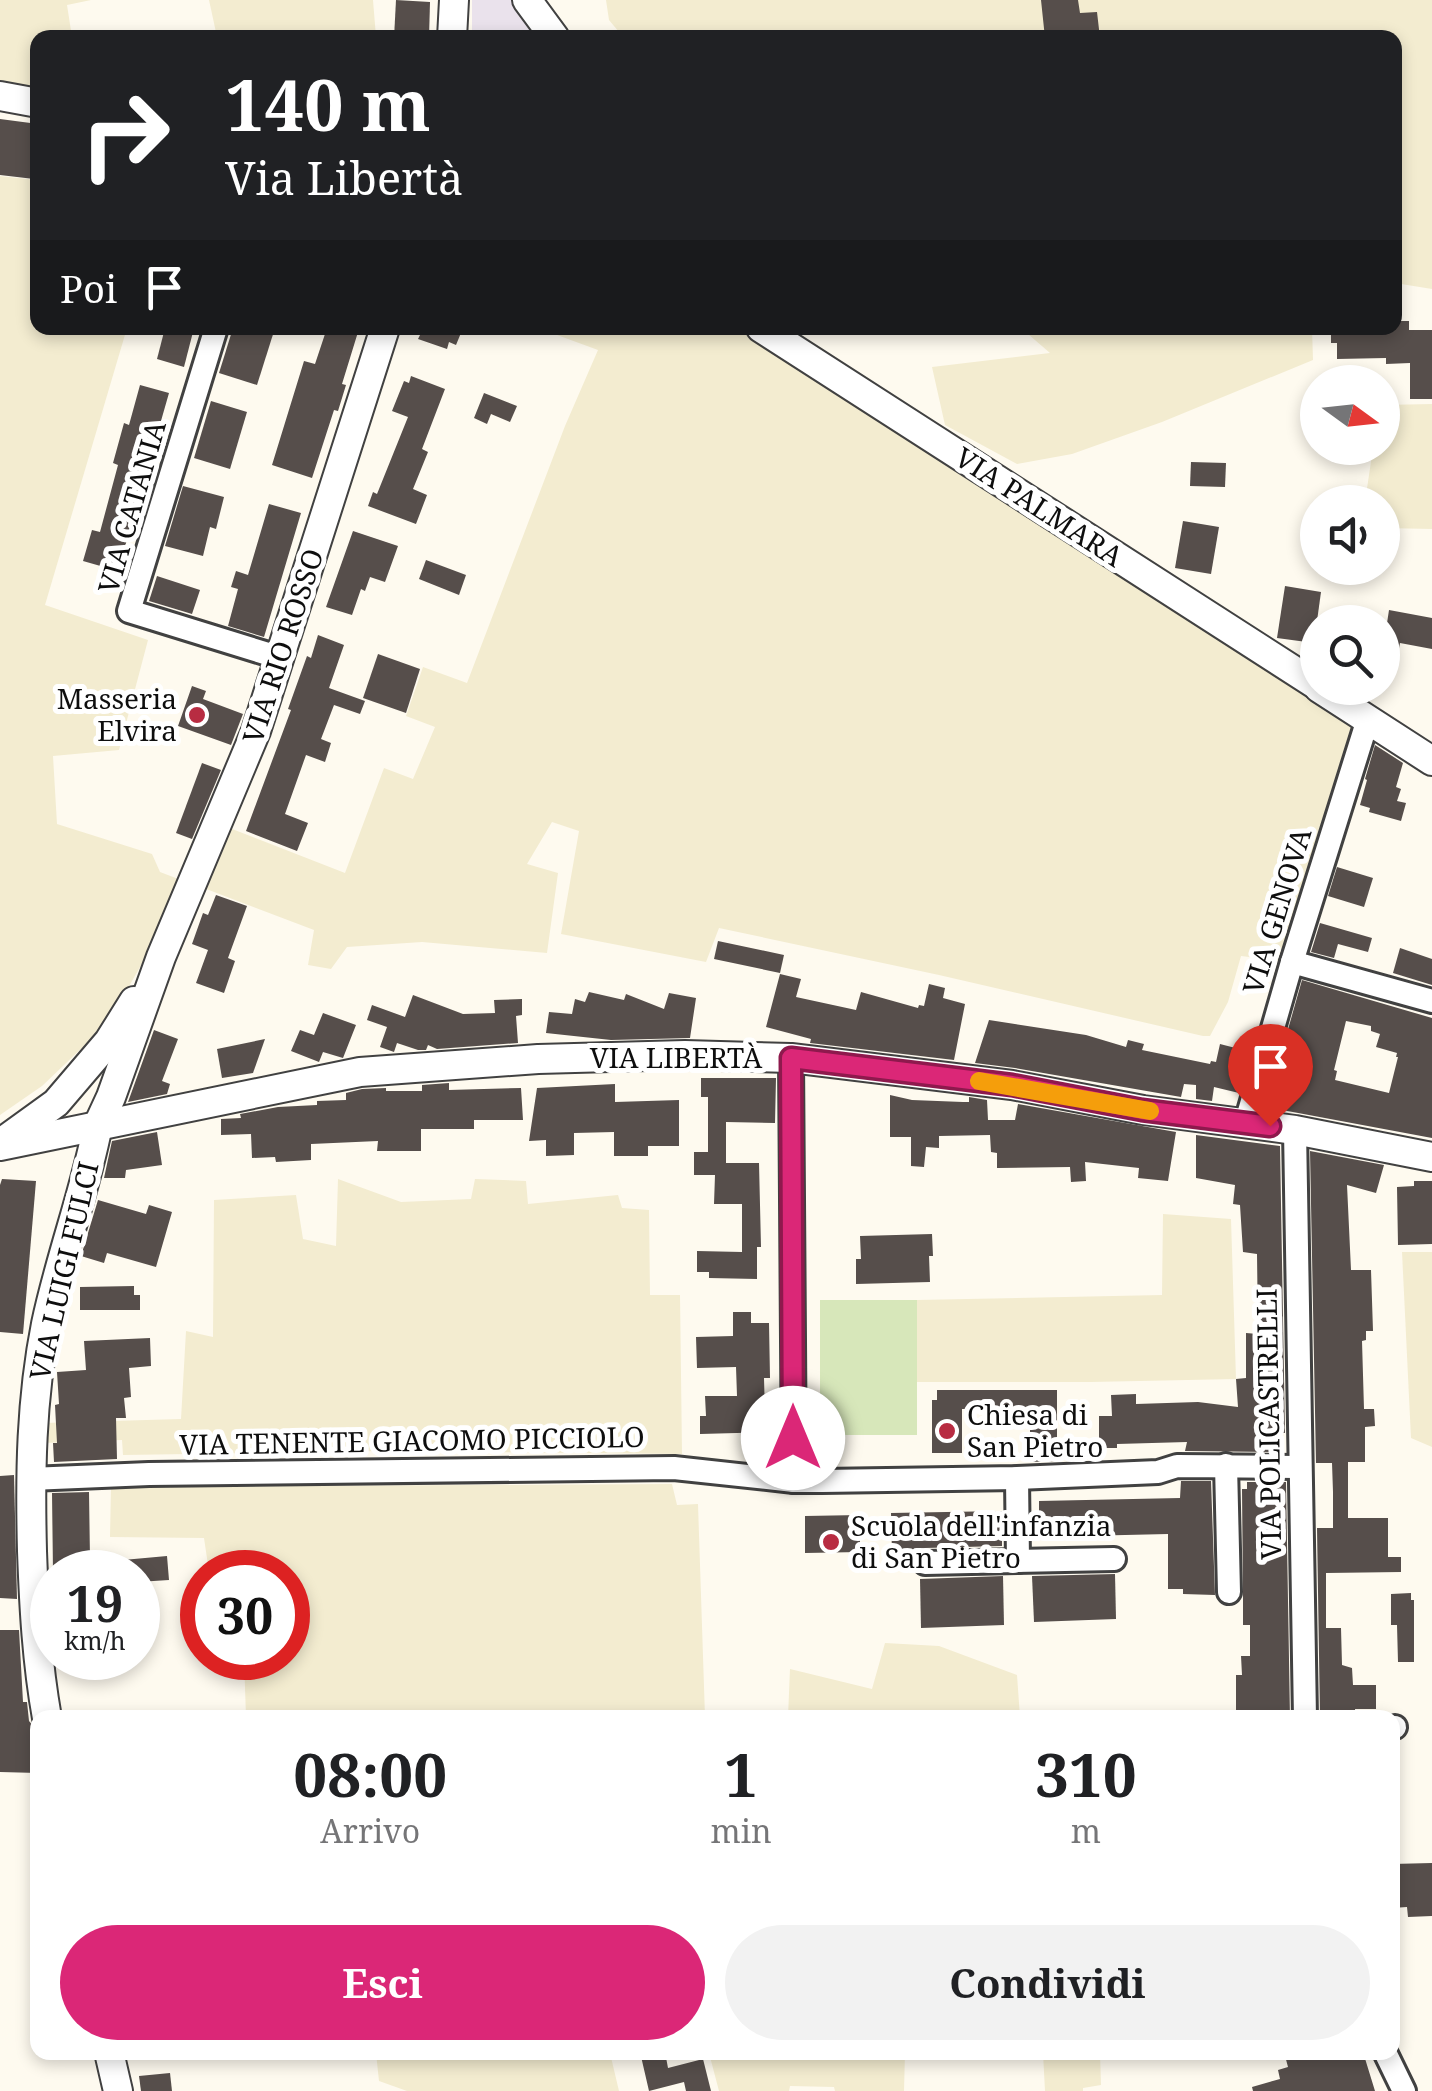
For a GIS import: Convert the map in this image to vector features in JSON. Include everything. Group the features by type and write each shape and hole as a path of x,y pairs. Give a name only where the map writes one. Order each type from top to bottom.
{"street":[{"path":"452,30 454,0"},
{"path":"527,0 549,30"},
{"path":"0,96 30,102"},
{"name":"VIA CATANIA","path":"214,335 129,612 281,658"},
{"name":"VIA RIO ROSSO","path":"161,957 256,732 383,335"},
{"name":"VIA PALMARA","path":"772,335 1300,675"},
{"name":"VIA PALMARA","path":"1346,705 1432,761"},
{"name":"VIA GENOVA","path":"1246,1122 1368,719"},
{"path":"0,1145 56,1103 109,1040 161,957"},
{"name":"VIA LUIGI FULCI","path":"46,1710 34,1621 30,1479 38,1367 98,1125 112,1097 161,957"},
{"path":"1292,962 1432,1001"},
{"name":"VIA LIBERTÀ","path":"0,1145 360,1072 557,1058 685,1055 791,1058 1012,1085 1142,1110 1295,1130 1432,1157"},
{"path":"791,1058 794,1481"},
{"path":"56,1103 57,1120 68,1131"},
{"name":"VIA POLICASTRELLI","path":"1295,1130 1305,1710"},
{"path":"1226,1465 1229,1592"},
{"name":"VIA TENENTE GIACOMO PICCIOLO","path":"30,1479 674,1468 794,1481 1018,1478 1158,1472 1177,1466 1299,1467"},
{"path":"1018,1478 1018,1561"},
{"path":"926,1563 1114,1558"},
{"path":"111,2060 118,2091"},
{"path":"1389,2060 1404,2091"}],"shaded area":[{"path":"0,0 91,0 67,5 71,30 30,30 30,88 0,82"},
{"path":"209,0 373,0 375,30 215,30"},
{"path":"472,0 518,0 541,30 472,30"},
{"path":"606,0 1432,0 1432,289 1402,284 1402,30 617,30 609,20"},
{"path":"0,176 30,179 30,335 125,335 45,605 148,640 119,750 53,756 57,824 152,854 160,872 181,880 148,953 120,1002 86,1044 42,1086 0,1115"},
{"path":"557,335 754,335 1300,688 1300,705 1326,705 1354,723 1283,961 1241,956 1228,1002 1210,1036 719,928 706,962 561,934 579,831 552,822 527,864 558,873 547,953 422,942 347,947 331,969 308,965 314,930 201,887 227,827 345,873 384,768 413,779 435,727 406,716 423,667 467,683 598,350"},
{"path":"1029,335 1312,335 1313,360 1072,454 1017,464 945,425 932,367 1050,353"},
{"path":"1432,404 1432,529 1400,528 1400,485 1368,485 1370,465 1400,465 1400,405"},
{"path":"338,1179 401,1202 471,1199 475,1179 526,1181 528,1204 618,1195 622,1208 649,1210 650,1295 680,1295 682,1454 380,1451 123,1455 122,1440 43,1443 43,1423 181,1419 186,1331 213,1337 214,1200 296,1195 303,1239 336,1246"},
{"path":"1163,1214 1231,1219 1236,1379 917,1382 917,1300 1162,1295"},
{"path":"1402,1252 1432,1252 1432,1447 1411,1438"},
{"path":"672,1484 677,1505 698,1504 705,1710 246,1710 245,1680 310,1680 310,1550 206,1550 204,1538 110,1537 111,1487"},
{"path":"885,1643 939,1646 1017,1675 1020,1710 788,1710 790,1669 872,1689"},
{"path":"377,2060 612,2060 619,2091 407,2091 379,2081"},
{"path":"711,2060 905,2060 904,2091 835,2091 834,2087 790,2086 789,2091 719,2091"},
{"path":"1043,2060 1100,2060 1101,2085 1083,2091 1045,2091"}],"green space":[{"path":"820,1300 917,1300 917,1435 820,1435"}],"building":[{"path":"396,0 430,2 429,30 394,30"},
{"path":"1041,0 1078,0 1080,13 1097,12 1099,30 1044,30"},
{"path":"0,119 30,123 30,179 0,175"},
{"path":"1402,321 1409,321 1409,330 1432,330 1432,399 1410,399 1410,363 1386,364 1386,358 1337,359 1337,343 1331,343 1331,335 1402,335"},
{"path":"163,335 192,335 184,367 157,359"},
{"path":"231,335 273,335 257,385 219,373"},
{"path":"325,335 357,335 338,411 334,410 312,478 272,465 304,361 315,364"},
{"path":"420,335 460,335 456,345 449,342 447,349 418,339"},
{"path":"411,376 445,389 422,449 428,452 413,489 427,495 416,524 368,506 373,492 377,494 408,417 392,411 404,381 409,383"},
{"path":"140,385 169,393 118,571 83,561 92,530 100,532 118,465 113,463"},
{"path":"484,393 517,406 510,422 491,414 487,424 474,418"},
{"path":"211,401 247,412 230,469 194,458"},
{"path":"1191,462 1226,463 1225,487 1190,486"},
{"path":"183,486 224,497 216,529 210,527 203,556 165,546"},
{"path":"269,504 301,513 264,637 228,626 238,589 231,587 236,571 248,575"},
{"path":"1183,521 1219,527 1211,574 1175,568"},
{"path":"353,531 398,546 385,582 370,577 352,615 326,607"},
{"path":"426,560 466,575 459,595 419,579"},
{"path":"157,576 200,590 192,614 149,601"},
{"path":"1285,586 1321,592 1319,605 1300,605 1300,641 1277,638"},
{"path":"1400,612 1432,618 1432,649 1400,643"},
{"path":"318,635 344,645 329,688 365,701 360,714 334,705 321,739 331,743 325,762 306,755 285,814 308,823 297,851 246,831 307,656 311,658"},
{"path":"378,654 420,669 406,713 363,698"},
{"path":"192,686 206,691 203,699 243,714 231,745 178,726"},
{"path":"1375,745 1403,763 1396,787 1401,789 1397,801 1406,803 1401,821 1369,812 1370,808 1360,805"},
{"path":"202,763 221,770 192,839 176,833"},
{"path":"1337,867 1373,878 1364,907 1328,896"},
{"path":"216,895 247,906 228,958 235,961 224,993 196,983 208,950 192,944 203,913 208,915"},
{"path":"1320,923 1372,938 1368,952 1338,944 1334,958 1311,952"},
{"path":"718,941 784,955 780,973 714,959"},
{"path":"1400,948 1432,959 1432,985 1393,973"},
{"path":"780,974 801,979 796,997 856,1010 861,992 918,1008 924,1006 929,984 945,988 943,998 965,1004 954,1060 810,1043 811,1039 766,1027"},
{"path":"1302,980 1432,1018 1432,1138 1266,1107","holes":["1346,1021 1371,1026 1371,1031 1380,1034 1376,1047 1397,1053 1389,1093 1335,1080"]},
{"path":"589,992 624,1000 626,994 664,1009 669,993 696,998 690,1038 611,1040 546,1033 549,1012 572,1014 575,999 585,1002"},
{"path":"413,995 463,1014 495,1013 494,1000 522,999 522,1015 516,1016 518,1043 437,1049 428,1045 426,1050 418,1050 397,1043 394,1052 380,1047 387,1027 367,1020 372,1005 405,1017"},
{"path":"323,1013 356,1025 343,1058 323,1052 319,1062 291,1051 300,1030 314,1035"},
{"path":"989,1020 1086,1035 1126,1047 1128,1040 1144,1044 1142,1050 1210,1064 1216,1062 1220,1044 1251,1052 1239,1093 1214,1087 1212,1101 1196,1099 1196,1085 1184,1084 1181,1097 975,1063"},
{"path":"154,1030 178,1039 162,1081 170,1084 167,1094 128,1102"},
{"path":"265,1039 253,1073 222,1078 217,1049"},
{"path":"701,1078 776,1078 775,1123 726,1122 726,1163 759,1163 761,1247 757,1247 757,1279 709,1278 709,1272 697,1272 697,1251 742,1252 742,1204 714,1204 715,1175 694,1175 694,1152 708,1152 708,1097 701,1097"},
{"path":"449,1083 449,1090 521,1088 523,1120 474,1120 474,1129 421,1129 421,1151 377,1151 378,1141 311,1144 311,1160 276,1162 275,1157 252,1158 251,1134 221,1135 221,1119 241,1118 240,1114 346,1100 346,1093 362,1089 422,1091 422,1085"},
{"path":"615,1084 615,1102 679,1100 679,1146 648,1146 648,1156 614,1156 614,1132 574,1133 574,1155 546,1156 546,1140 529,1141 537,1088"},
{"path":"890,1095 912,1100 987,1100 988,1120 1015,1120 1018,1104 1176,1132 1168,1181 1138,1178 1139,1168 1085,1162 1086,1181 1071,1182 1070,1167 997,1168 997,1153 991,1152 990,1135 939,1136 939,1148 926,1147 924,1167 911,1166 911,1137 890,1137"},
{"path":"157,1132 162,1165 126,1170 125,1178 104,1178 112,1141"},
{"path":"1196,1135 1280,1146 1285,1433 1272,1432 1272,1452 1185,1451 1187,1442 1099,1448 1099,1416 1112,1416 1111,1395 1136,1394 1136,1404 1198,1402 1238,1407 1236,1379 1246,1378 1246,1333 1258,1334 1257,1254 1243,1252 1240,1205 1233,1204 1235,1185 1196,1178"},
{"path":"1310,1151 1384,1165 1376,1193 1347,1185 1351,1270 1371,1270 1373,1331 1366,1331 1366,1340 1362,1341 1364,1409 1374,1409 1375,1426 1365,1427 1365,1462 1348,1462 1348,1518 1388,1518 1388,1557 1401,1557 1401,1572 1326,1573 1326,1628 1341,1628 1342,1665 1352,1668 1353,1685 1376,1685 1376,1709 1320,1710 1317,1528 1333,1528 1333,1492 1332,1463 1316,1463"},
{"path":"2,1179 36,1181 23,1334 0,1332"},
{"path":"1414,1181 1432,1181 1432,1244 1398,1245 1397,1187 1414,1186"},
{"path":"98,1200 146,1214 149,1205 172,1212 156,1267 107,1253 104,1263 81,1256"},
{"path":"932,1234 930,1282 856,1284 860,1236"},
{"path":"134,1286 134,1295 140,1295 140,1310 80,1310 80,1287"},
{"path":"733,1312 751,1312 751,1323 769,1323 770,1378 764,1378 770,1432 700,1434 700,1416 706,1416 705,1396 737,1396 736,1367 697,1368 696,1337 733,1336"},
{"path":"150,1338 151,1366 129,1368 131,1397 124,1398 126,1418 116,1418 117,1459 54,1462 55,1405 59,1404 57,1372 86,1370 84,1341"},
{"path":"937,1390 1057,1390 1057,1461 1030,1462 1030,1428 1002,1428 1002,1409 962,1409 962,1453 932,1453 932,1400 937,1400"},
{"path":"14,1475 17,1599 0,1598 0,1476"},
{"path":"1181,1481 1211,1481 1215,1595 1183,1594 1183,1589 1168,1589 1168,1534 1039,1537 1039,1533 1034,1533 1034,1511 1039,1511 1039,1501 1180,1498"},
{"path":"1247,1482 1286,1482 1290,1710 1236,1710 1236,1675 1242,1675 1241,1656 1250,1656 1250,1625 1243,1625 1242,1489 1247,1489"},
{"path":"89,1492 90,1550 53,1550 52,1493"},
{"path":"1002,1511 1002,1546 925,1548 892,1554 891,1513"},
{"path":"860,1515 860,1552 805,1553 805,1516"},
{"path":"167,1556 169,1580 160,1581 160,1557"},
{"path":"1115,1574 1116,1619 1034,1622 1032,1576"},
{"path":"1003,1576 1004,1625 921,1628 920,1579"},
{"path":"1411,1593 1414,1662 1398,1662 1397,1625 1391,1625 1391,1594"},
{"path":"0,1630 19,1630 23,1702 27,1702 30,1722 30,1773 0,1772"},
{"path":"1432,1863 1432,1916 1408,1917 1407,1907 1400,1907 1400,1864"},
{"path":"642,2060 666,2060 668,2068 703,2060 711,2091 686,2091 684,2082 649,2091"},
{"path":"1286,2060 1365,2060 1375,2091 1253,2091 1252,2087 1280,2079 1278,2070 1288,2067"},
{"path":"170,2073 172,2091 141,2091 139,2076"}],"slow traffic":[{"path":"979,1081 1150,1111"}],"place":[{"name":"Masseria Elvira","path":"197,715"},
{"name":"Chiesa di San Pietro","path":"947,1431"},
{"name":"Scuola dell'infanzia di San Pietro","path":"831,1542"}],"route":[{"path":"793,1438 791,1058 1012,1085 1142,1110 1270,1126"}]}
